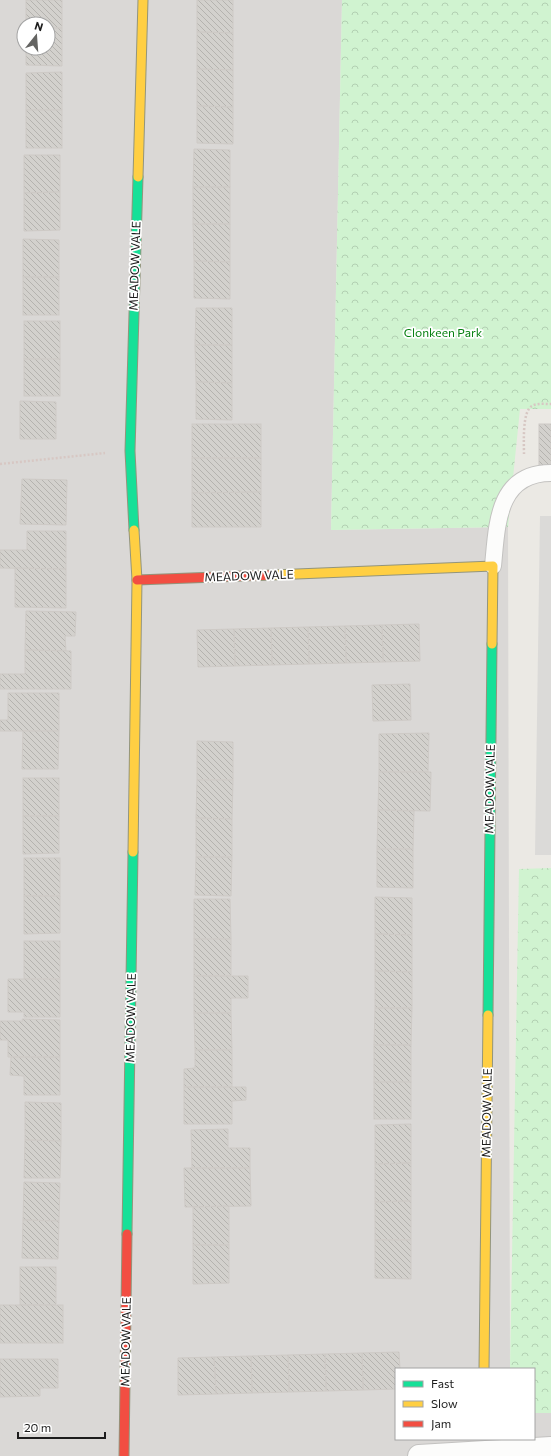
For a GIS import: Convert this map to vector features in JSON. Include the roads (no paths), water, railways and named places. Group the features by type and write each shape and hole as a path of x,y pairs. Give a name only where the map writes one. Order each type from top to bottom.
{"street":[{"name":"MEADOW VALE","path":"124,1456 137,580 130,451 143,0"},
{"name":"MEADOW VALE","path":"137,580 492,566 484,1368"},
{"path":"419,1456 484,1449 551,1448"}],"lane":[{"path":"492,566 498,518 503,504 516,484 522,479 535,474 551,473"}],"park label":[{"name":"Clonkeen Park","path":"443,333"}]}
